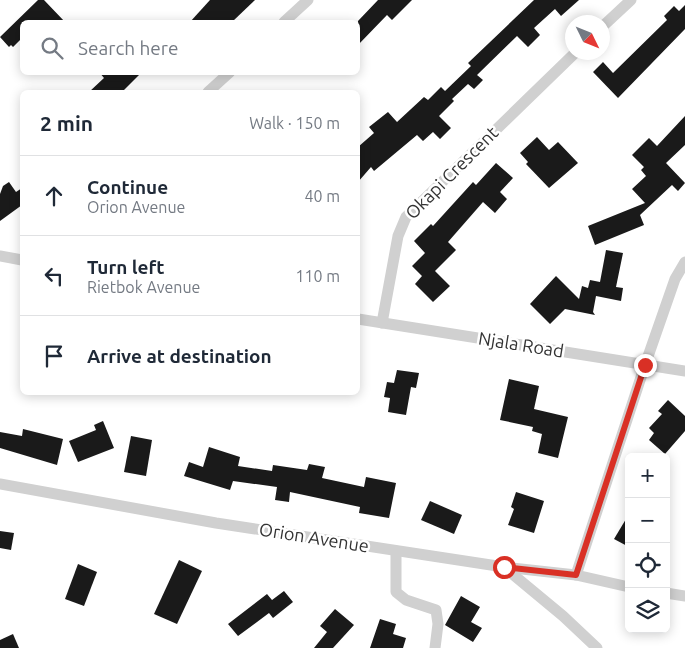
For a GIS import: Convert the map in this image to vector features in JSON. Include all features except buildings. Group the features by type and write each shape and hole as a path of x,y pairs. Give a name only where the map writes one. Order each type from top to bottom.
{"street":[{"path":"286,20 308,0"},
{"path":"610,20 631,0"},
{"name":"Okapi Crescent","path":"382,323 398,236 406,216 568,60"},
{"path":"210,90 227,75"},
{"path":"0,256 20,260"},
{"path":"576,575 645,365 675,279 685,262"},
{"name":"Njala Road","path":"360,319 685,371"},
{"name":"Orion Avenue","path":"0,484 216,523 504,567 576,575 625,586"},
{"path":"396,551 396,592 406,600 436,610 438,624 435,648"},
{"path":"504,567 563,616 597,648"},
{"path":"670,594 685,596"}],"route":[{"path":"504,567 558,575 576,575 645,365"}]}
